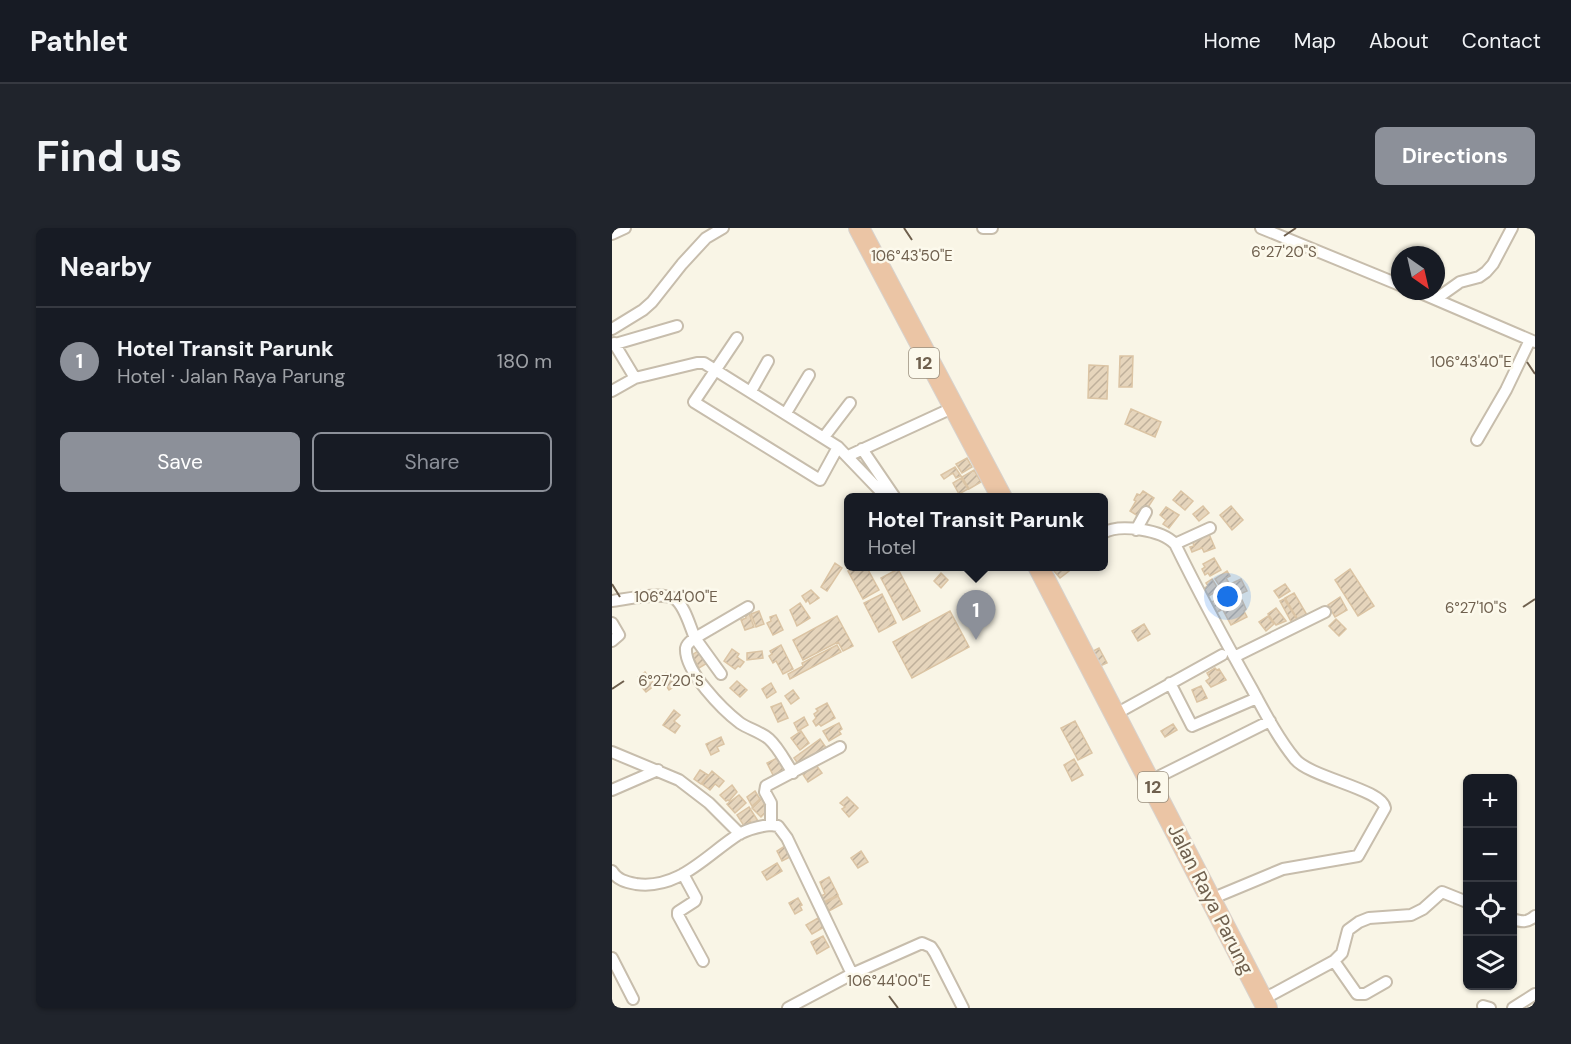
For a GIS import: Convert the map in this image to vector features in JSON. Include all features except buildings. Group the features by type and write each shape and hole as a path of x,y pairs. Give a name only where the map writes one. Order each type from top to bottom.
{"highway":[{"name":"12","path":"854,228 992,493"},
{"name":"12","path":"859,228 999,493"},
{"name":"Jalan Raya Parung","path":"1041,571 1261,1005"},
{"name":"Jalan Raya Parung","path":"1113,716 1150,781 1211,899 1261,1005"}],"street":[{"path":"612,234 625,228"},
{"path":"612,329 652,302 706,238 723,228"},
{"path":"983,228 992,228"},
{"path":"1261,228 1391,281"},
{"path":"1445,293 1460,282 1479,277 1486,272 1493,264 1512,228"},
{"path":"1438,300 1533,341 1477,440"},
{"path":"635,378 613,344 677,326"},
{"path":"737,338 694,402 820,480 838,447"},
{"path":"751,391 768,361"},
{"path":"612,391 635,378 700,362 751,391 838,447 882,493"},
{"path":"786,413 809,375"},
{"path":"824,437 850,403"},
{"path":"848,456 948,410"},
{"path":"862,449 892,493"},
{"path":"1136,530 1146,512"},
{"path":"1108,531 1114,527 1170,538 1270,721 1297,762 1333,780 1380,798 1384,804 1385,808 1371,828 1358,856 1283,869 1211,899"},
{"path":"1175,544 1210,528"},
{"path":"612,601 645,596 674,599 695,638 721,674"},
{"path":"748,607 687,644 689,662 707,690 741,723 770,740 793,773"},
{"path":"1234,657 1325,612"},
{"path":"612,622 619,634 612,641"},
{"path":"1113,716 1222,655"},
{"path":"1170,683 1192,726 1257,698"},
{"path":"1150,781 1270,721"},
{"path":"771,825 771,803 764,789 766,786 840,747"},
{"path":"612,752 679,780 709,803 740,834"},
{"path":"612,790 658,770"},
{"path":"613,876 626,882 647,885 665,883 714,854 740,834 759,826 778,826 787,838 852,974"},
{"path":"683,874 696,898 695,902 678,912 678,915 703,961"},
{"path":"1261,1005 1334,961 1342,952 1348,930 1359,922 1369,918 1411,915 1423,909 1442,892 1463,900"},
{"path":"1517,920 1523,922 1535,916"},
{"path":"788,1008 852,974 922,944 931,947 935,953 963,1008"},
{"path":"612,958 633,999"},
{"path":"1334,961 1357,994 1365,994 1386,982"},
{"path":"1513,1008 1535,993"}],"place":[{"name":"Hotel Transit Parunk","path":"976,640"}]}
